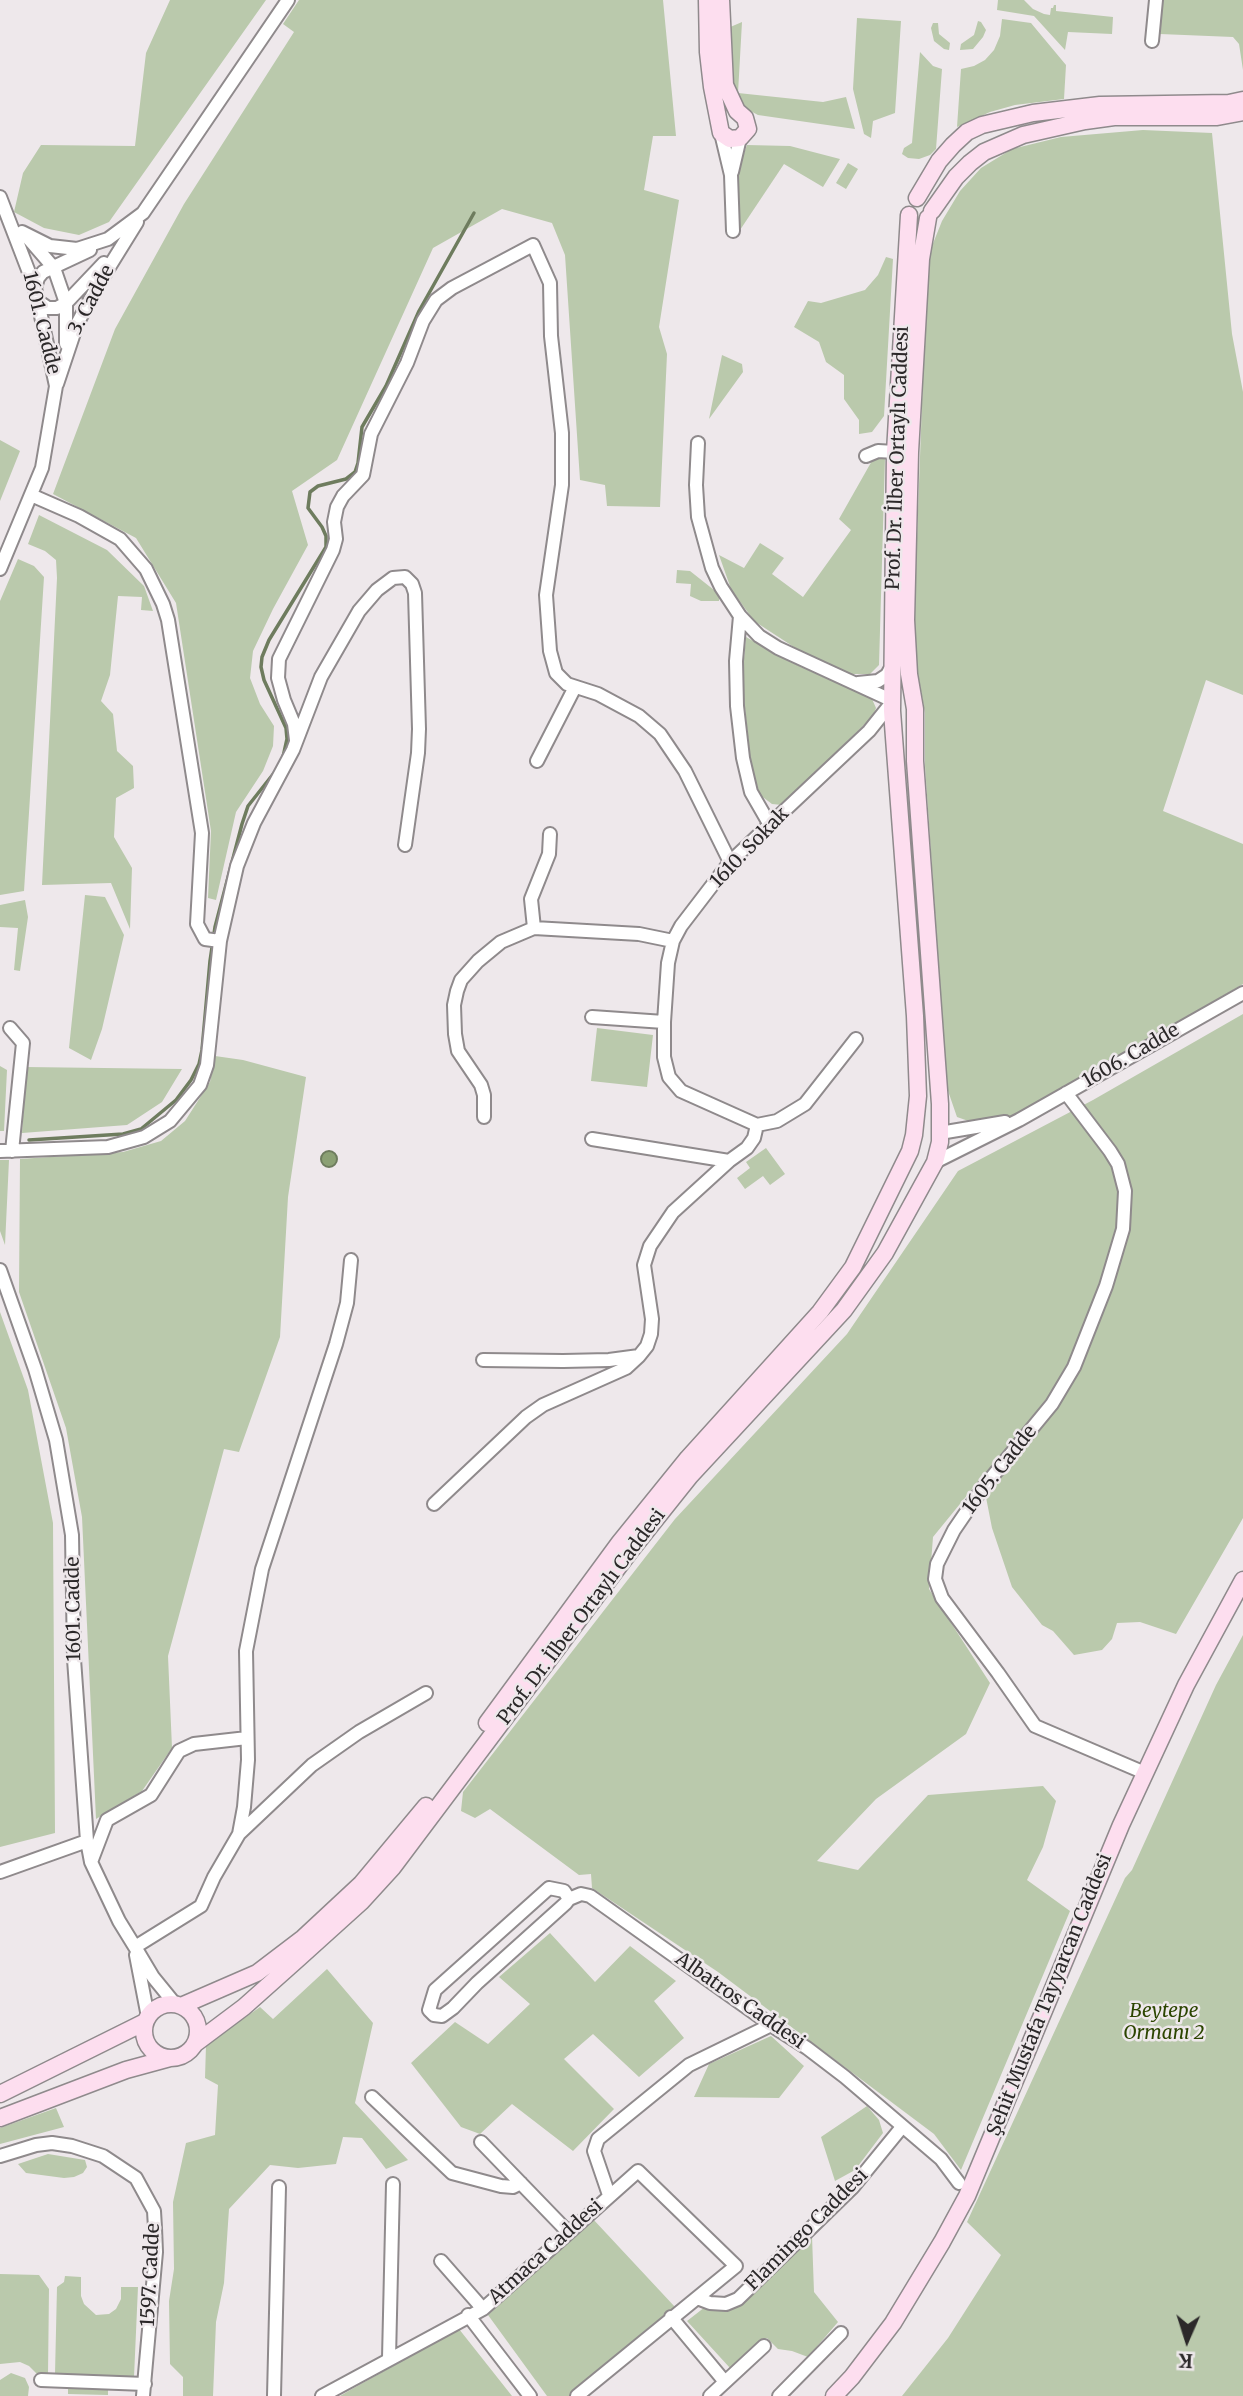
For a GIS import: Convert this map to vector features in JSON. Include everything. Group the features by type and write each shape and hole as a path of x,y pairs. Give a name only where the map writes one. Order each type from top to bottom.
{"street":[{"name":"3. Cadde","path":"56,386 77,324 122,246 288,0"},
{"path":"706,0 712,88 731,175 733,231"},
{"path":"721,0 724,85 737,111 745,118 748,129 740,138 731,175"},
{"path":"1152,41 1156,0"},
{"name":"Prof. Dr. İlber Ortaylı Caddesi","path":"0,2094 147,2020 160,2007 178,2005 257,1973 303,1938 361,1884 429,1802 620,1542 688,1458 820,1312 853,1267 912,1143 918,1096 915,1016 887,710 892,666 908,356 909,204 917,198 939,160 967,132 982,125 1033,113 1100,105 1229,103 1243,100"},
{"path":"721,127 726,113 737,111"},
{"name":"Prof. Dr. İlber Ortaylı Caddesi","path":"908,356 920,259 930,215 950,185 984,152 1023,135 1084,121 1114,117 1217,117 1243,112"},
{"path":"1217,117 1243,121"},
{"path":"721,127 730,139 740,138"},
{"name":"1601. Cadde","path":"0,197 35,288 56,386 42,468 0,569"},
{"path":"909,215 918,221 930,215 928,200 917,198"},
{"path":"22,232 50,246 77,249 108,239 143,213"},
{"name":"3. Cadde","path":"9,216 54,268 66,303 66,355"},
{"name":"3. Cadde","path":"35,288 43,272 80,256 108,239"},
{"path":"296,740 294,724 278,678 279,659 333,550 337,507 343,496 363,475 371,434 407,363 423,321 436,300 452,288 533,245 550,283 551,336 562,433 562,485 546,596 550,651 556,673 568,684 614,702 639,716 660,734 685,771 730,862"},
{"name":"3. Cadde","path":"39,302 48,308 57,308 66,303 122,246"},
{"path":"698,443 698,517 712,568 740,616 759,636 778,648 853,683 895,717 911,717 915,705"},
{"path":"866,456 878,451 902,452"},
{"name":"Prof. Dr. İlber Ortaylı Caddesi","path":"0,2118 125,2070 185,2055 196,2043 244,2007 361,1902 393,1867 690,1476 844,1310 885,1253 935,1162 939,1151 940,1104 915,761 915,705 909,674 902,452"},
{"path":"31,495 79,516 120,539 146,569 163,604 168,620 202,833 197,923 214,940"},
{"path":"10,1028 23,1043 6,1151 108,1147 145,1137 170,1121 200,1085 207,1065 214,940 237,866 254,823 296,740 321,677 359,611 385,584 393,578 404,577 412,584 415,593 419,729 405,845"},
{"path":"740,616 736,661 737,706 743,758 751,792 770,825"},
{"path":"853,683 878,681 887,675 892,666"},
{"path":"537,761 575,687"},
{"name":"1610. Sokak","path":"757,1125 681,1091 669,1077 664,1057 664,1023 668,963 673,941 681,926 730,862 869,731 887,710"},
{"path":"534,928 531,899 549,854 550,834"},
{"path":"484,1117 481,1085 455,1043 454,1005 457,991 461,980 478,961 501,942 534,928 639,934 673,941"},
{"name":"1606. Cadde","path":"935,1162 1019,1120 1243,993"},
{"path":"592,1017 664,1023"},
{"path":"434,1504 526,1417 543,1405 626,1368 639,1356 647,1346 651,1334 652,1319 644,1265 650,1245 673,1212 747,1148 754,1138 757,1125 777,1121 805,1104 856,1039"},
{"name":"1605. Cadde","path":"1066,1093 1118,1164 1125,1191 1123,1229 1106,1286 1074,1367 1052,1404 982,1489 959,1522 937,1564 936,1579 942,1598 1035,1727 1145,1773"},
{"name":"1606. Cadde","path":"940,1133 1019,1120"},
{"path":"935,1162 926,1163 917,1159 912,1143 940,1133"},
{"path":"592,1139 729,1161"},
{"path":"239,1834 244,1807 247,1738 246,1651 262,1569 336,1343 347,1303 351,1260"},
{"name":"1601. Cadde","path":"0,1270 35,1369 56,1440 72,1535 74,1659 87,1841 91,1862 119,1921 153,1977 178,2005"},
{"path":"483,1360 609,1360 639,1356"},
{"name":"Şehit Mustafa Tayyarcan Caddesi","path":"834,2396 893,2323 962,2206 1121,1825 1186,1685 1243,1580"},
{"path":"135,1947 201,1906 239,1834 312,1765 359,1732 426,1693"},
{"path":"91,1862 107,1820 151,1795 179,1751 194,1744 247,1738"},
{"path":"0,1872 87,1841"},
{"name":"Albatros Caddesi","path":"569,1899 564,1891 549,1888 435,1990 429,2010 434,2015 442,2015 453,2008 569,1899 580,1894 590,1896 845,2077 941,2159 959,2183"},
{"name":"1601. Cadde","path":"135,1947 147,2020"},
{"path":"178,2005 193,2015 198,2036 196,2043"},
{"path":"147,2020 145,2039 148,2046 161,2057 170,2058"},
{"name":"Atmaca Caddesi","path":"322,2396 483,2309 609,2195 594,2151 598,2139 689,2066 771,2025"},
{"path":"38,2076 50,2099"},
{"path":"372,2097 452,2174 501,2186 513,2187 521,2183"},
{"name":"Flamingo Caddesi","path":"697,2298 710,2303 726,2304 738,2298 853,2187 902,2127"},
{"path":"481,2142 568,2232"},
{"name":"1597. Cadde","path":"0,2156 44,2144 72,2146 103,2155 136,2178 154,2211 156,2252 144,2390"},
{"path":"577,2396 736,2266 643,2173 638,2171 609,2195"},
{"path":"389,2358 393,2184"},
{"path":"274,2396 279,2187"},
{"path":"441,2261 483,2309"},
{"path":"468,2315 530,2396"},
{"path":"671,2318 724,2382"},
{"path":"779,2396 841,2333"},
{"path":"710,2396 764,2346"},
{"path":"48,2378 144,2390"}],"green space":[{"path":"170,0 266,0 109,222 79,235 44,228 14,212 23,173 41,145 135,146 146,53"},
{"path":"299,0 663,0 676,136 653,136 644,190 679,200 659,327 667,354 660,507 607,506 605,485 580,480 565,255 552,223 502,209 433,248 337,460 292,491 308,545 253,651 250,678 260,704 274,726 273,746 263,771 236,812 216,900 208,898 211,831 176,603 136,538 53,494 115,329 184,204 294,32 283,24"},
{"path":"998,0 1024,0 1033,9 1050,15 1051,8 1056,5 1056,11 1113,17 1112,34 1068,32 1065,50 1034,16 997,10"},
{"path":"1162,0 1243,0 1243,70 1239,44 1233,37 1160,34"},
{"path":"857,18 901,21 895,113 873,121 871,138 864,134 853,89"},
{"path":"1002,19 1031,23 1066,65 1064,99 1015,105 990,112 957,127 961,69 985,60 994,50 1000,36"},
{"path":"978,21 986,30 983,37 973,49 960,50 961,44 974,35"},
{"path":"742,22 738,93 823,102 846,97 855,129 758,115 741,106 729,85 728,28"},
{"path":"933,23 938,23 939,34 950,43 949,50 934,41 931,28"},
{"path":"920,52 933,66 942,69 936,149 930,155 919,159 908,158 902,154 904,148 912,143"},
{"path":"1143,130 1212,133 1232,334 1243,392 1243,695 1206,680 1163,811 1243,844 1243,984 1018,1116 977,1124 957,1117 947,1088 925,766 925,713 913,646 926,295 930,251 942,221 960,191 981,168 1012,149 1061,137"},
{"path":"747,145 790,146 840,159 823,187 784,164 738,233 735,177"},
{"path":"848,163 858,169 846,189 836,183"},
{"path":"886,257 893,259 884,416 872,432 859,434 859,420 844,399 844,375 826,362 819,342 794,327 808,301 821,303 865,290 878,275"},
{"path":"722,355 742,364 743,372 709,419"},
{"path":"0,440 20,451 0,501"},
{"path":"885,458 879,665 870,674 848,674 800,651 754,621 731,589 719,555 744,568 760,543 784,558 772,574 803,597 851,530 839,519 873,459"},
{"path":"39,515 107,550 144,586 153,611 141,610 142,597 118,596 110,675 101,701 113,714 117,751 133,766 134,788 116,798 114,837 132,868 130,929 111,883 42,885 57,578 56,560 45,551 28,544"},
{"path":"18,559 34,566 44,577 24,891 0,895 0,601"},
{"path":"677,570 690,571 714,590 719,601 701,601 690,596 691,584 676,583"},
{"path":"746,637 797,665 872,699 876,708 873,716 782,805 772,804 760,795 751,765 742,680"},
{"path":"85,895 105,897 124,935 102,1029 91,1060 69,1048"},
{"path":"25,900 28,917 20,971 14,970 18,928 0,927 0,905"},
{"path":"1243,1014 1243,1518 1176,1634 1140,1622 1117,1623 1112,1639 1102,1650 1074,1655 1053,1631 1042,1625 1012,1587 992,1528 982,1477 933,1537 929,1589 990,1683 966,1734 876,1799 817,1861 858,1870 928,1795 1043,1786 1056,1801 1043,1847 1027,1880 1070,1911 961,2170 934,2134 718,1972 592,1888 591,1874 579,1875 490,1809 475,1818 461,1811 463,1792 675,1519 847,1334 958,1171 1093,1100"},
{"path":"597,1028 653,1035 647,1087 591,1081"},
{"path":"215,1056 243,1060 306,1077 288,1197 280,1337 239,1452 224,1449 168,1656 172,1748 142,1791 96,1819 82,1517 66,1428 19,1292 20,1159 123,1152 161,1141 185,1121 210,1082"},
{"path":"0,1066 7,1070 4,1131 0,1131"},
{"path":"26,1067 182,1069 162,1102 127,1125 22,1133"},
{"path":"766,1148 785,1174 770,1185 763,1176 745,1189 737,1178 750,1168 746,1162"},
{"path":"0,1160 9,1160 5,1245 0,1231"},
{"path":"0,1312 28,1390 53,1523 55,1833 0,1847"},
{"name":"Beytepe Ormanı 2","path":"1243,1635 1243,2396 902,2396 948,2338 1001,2255 967,2222 1125,1878 1132,1870 1216,1685"},
{"path":"550,1933 595,1982 630,1946 676,1981 654,2001 684,2038 639,2077 593,2034 564,2059 614,2109 573,2151 512,2104 480,2134 461,2127 411,2063 455,2022 488,2044 530,2004 499,1977"},
{"path":"327,1969 373,2023 355,2103 408,2160 386,2169 362,2138 343,2137 336,2164 298,2168 270,2165 229,2209 224,2283 216,2322 213,2396 183,2396 183,2377 170,2364 169,2301 174,2269 173,2202 186,2143 215,2135 218,2085 205,2078 206,2045 260,2007 273,2019"},
{"path":"771,2036 804,2066 779,2098 694,2097 709,2064"},
{"path":"867,2106 879,2120 883,2133 855,2170 835,2181 821,2137"},
{"path":"56,2108 64,2127 0,2144 0,2128"},
{"path":"48,2154 85,2160 87,2167 83,2173 64,2178 26,2173 18,2164"},
{"path":"592,2218 675,2307 571,2396 547,2396 488,2315"},
{"path":"812,2236 814,2292 838,2322 808,2357 778,2349 767,2338 730,2368 687,2321 705,2307 717,2310 735,2307"},
{"path":"0,2274 39,2275 49,2289 48,2374 37,2374 20,2362 0,2364"},
{"path":"65,2276 81,2277 84,2304 96,2315 109,2314 116,2309 121,2299 121,2287 138,2287 134,2377 55,2374 57,2287 64,2282"},
{"path":"459,2329 512,2396 340,2396 352,2389"},
{"path":"11,2373 25,2378 29,2387 28,2396 0,2396 0,2380"},
{"path":"68,2384 108,2386 108,2395 68,2394"}],"shaded area":[{"path":"329,1151 337,1159 329,1167 321,1159"}],"waterway":[{"path":"283,757 287,739 286,728 264,680 262,657 269,640 326,547 326,536 322,527 308,508 310,492 318,486 346,479 355,472 362,427 386,386 419,311 474,213"},
{"path":"29,1140 123,1134 141,1129 176,1100 191,1080 202,1050 215,927 242,824 248,806 274,773"}]}
